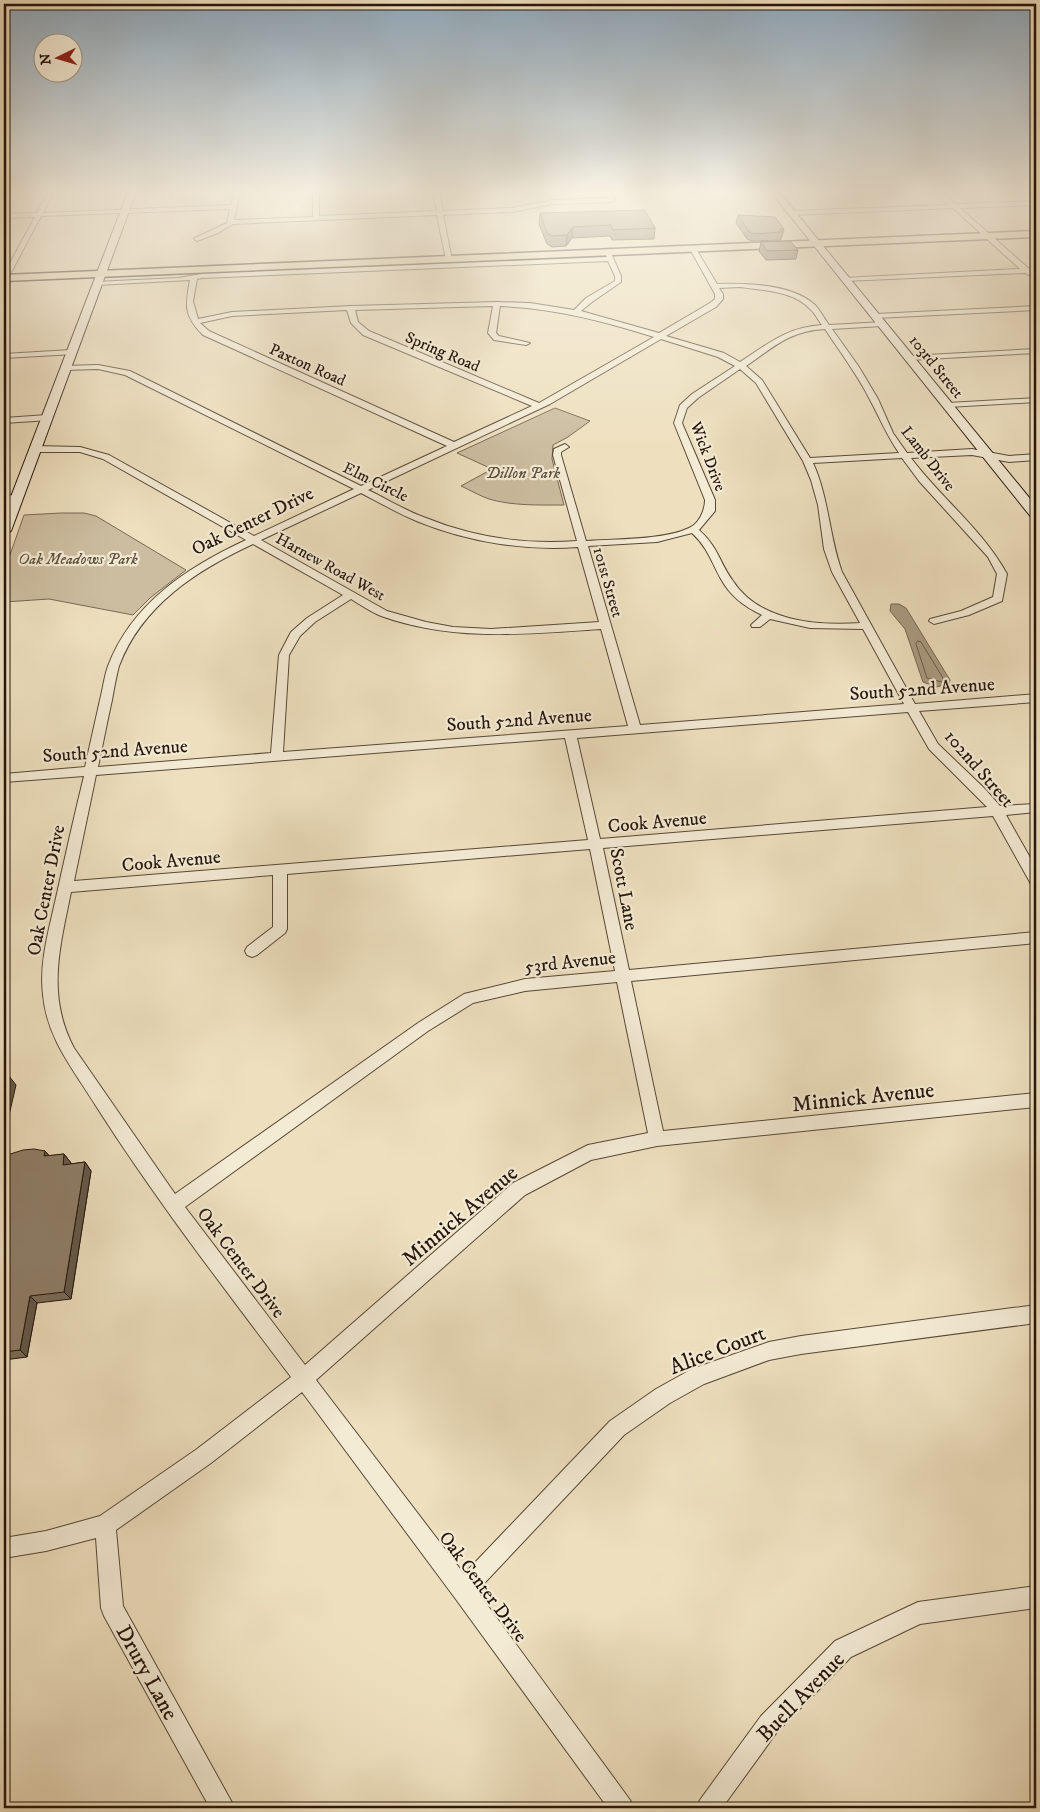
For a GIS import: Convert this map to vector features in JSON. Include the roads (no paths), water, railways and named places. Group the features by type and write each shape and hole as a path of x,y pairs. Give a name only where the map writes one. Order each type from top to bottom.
{"main road":[{"path":"4,279 99,279 144,277"},
{"name":"103rd Street","path":"844,277 1036,514"}],"street":[{"path":"4,531 99,279 221,277"},
{"path":"576,312 589,300 618,282 618,277"},
{"path":"709,277 715,286"},
{"path":"846,279 901,277"},
{"path":"194,278 189,310 195,322"},
{"name":"Lamb Drive","path":"715,286 740,285 783,288 812,306 828,327 874,399 889,433 904,455 922,479 992,556 1002,574 998,599 965,613 934,621"},
{"name":"Oak Center Drive","path":"622,1808 464,1590 173,1205 122,1134 80,1067 73,1062 64,1042 50,995 51,955 112,668 118,651 138,620 159,597 215,558 539,406 661,337 719,299 715,286"},
{"path":"497,304 492,333 497,338 526,343"},
{"name":"102nd Street","path":"195,322 232,314 351,308 497,304 530,305 576,312 721,355 741,366 759,382 816,480 823,505 829,549 837,572 932,746 986,798 1036,880"},
{"name":"Spring Road","path":"351,308 351,318 355,326 366,333 539,406"},
{"name":"Wick Drive","path":"694,530 710,511 710,500 680,429 678,418 683,407 695,396 790,333 805,328 879,320 1036,308"},
{"name":"Paxton Road","path":"195,322 206,333 455,446"},
{"path":"909,358 1036,351"},
{"path":"4,356 71,352"},
{"name":"Elm Circle","path":"65,368 98,367 127,373 422,520 470,536 523,543 583,544 657,539 694,530"},
{"path":"948,405 1036,400"},
{"path":"4,421 46,418"},
{"name":"101st Street","path":"565,447 558,451 557,455 635,729"},
{"name":"Harnew Road West","path":"34,449 74,448 98,453 254,540 349,596 383,613 416,623 453,630 498,632 606,626"},
{"path":"806,461 972,452 1009,459 1036,458"},
{"path":"4,499 16,498"},
{"path":"694,530 709,545 724,577 748,603 768,614 816,626 866,626"},
{"path":"277,757 284,654 295,634 311,620 349,596"},
{"path":"756,625 768,614"},
{"name":"South 52nd Avenue","path":"4,778 910,706 1036,698"},
{"name":"Scott Lane","path":"570,734 657,1140"},
{"name":"Cook Avenue","path":"66,887 1036,808"},
{"path":"252,950 280,929 280,870"},
{"name":"53rd Avenue","path":"173,1205 405,1038 470,998 525,985 1036,938"},
{"name":"Minnick Avenue","path":"4,1548 46,1542 105,1525 204,1456 303,1379 519,1189 588,1153 657,1140 1036,1100"},
{"name":"Alice Court","path":"464,1590 617,1428 663,1396 699,1376 769,1351 801,1345 1036,1314"},
{"name":"Drury Lane","path":"105,1525 112,1608 223,1808"},
{"name":"Buell Avenue","path":"708,1808 768,1724 843,1649 918,1612 1036,1597"}],"water":[{"path":"891,604 899,604 906,608 950,680 949,684 936,687 923,682 905,629 890,611"}],"park label":[{"name":"Dillon Park","path":"523,472"},
{"name":"Oak Meadows Park","path":"78,558"}]}
